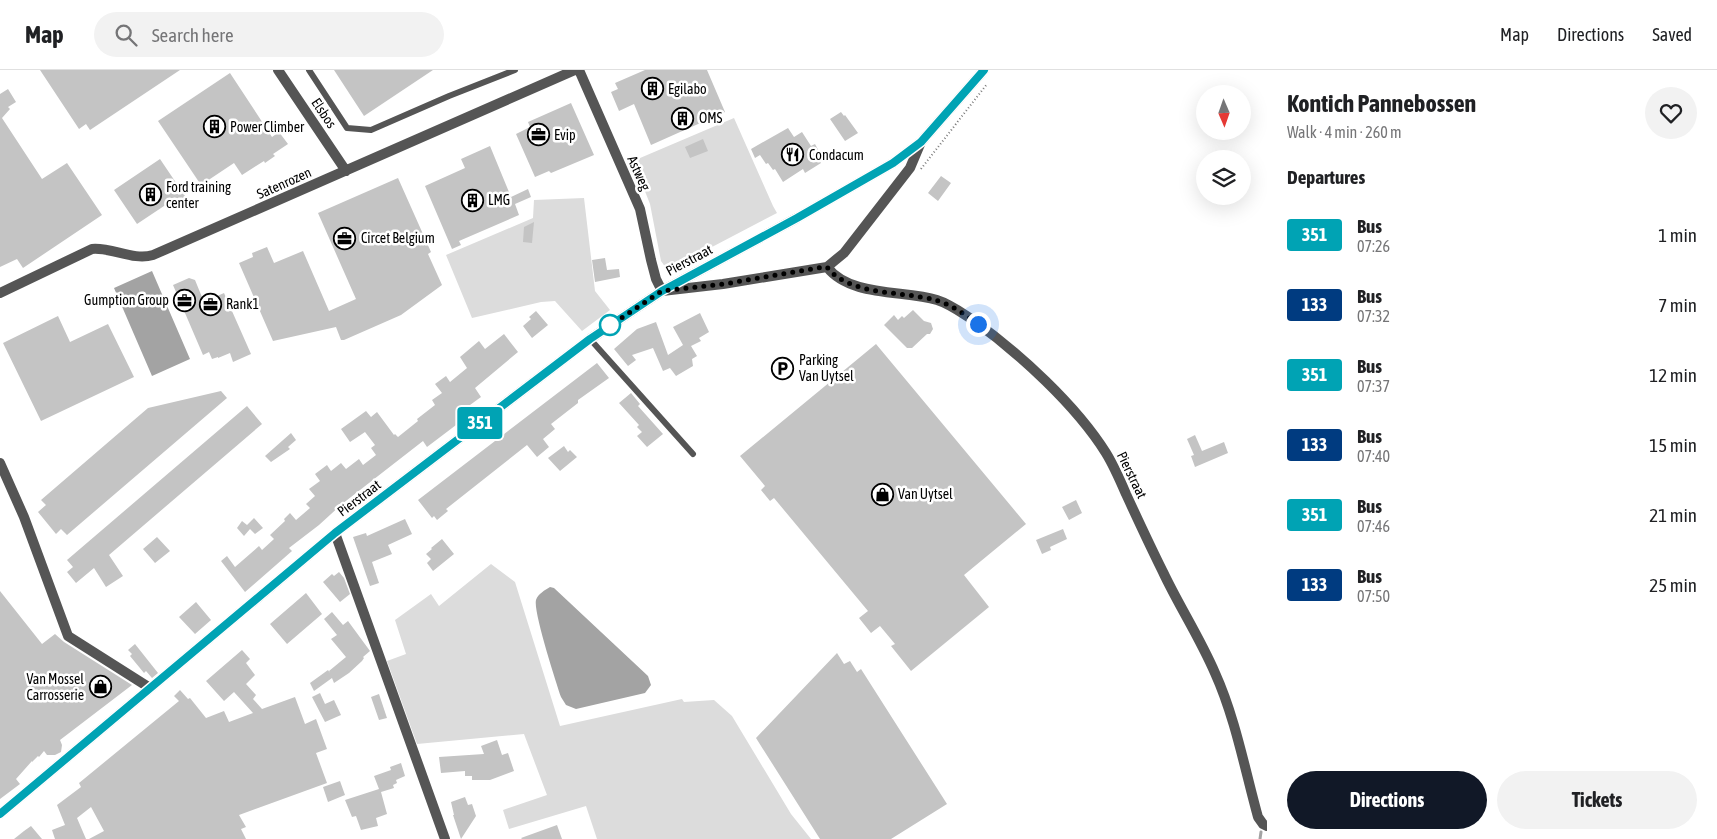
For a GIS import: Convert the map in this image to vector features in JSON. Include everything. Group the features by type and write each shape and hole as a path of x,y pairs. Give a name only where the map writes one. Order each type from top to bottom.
{"street":[{"name":"Elsbos","path":"278,70 346,171"},
{"name":"Satenrozen","path":"0,293 92,249 102,249 138,257 153,255 575,70"},
{"name":"Astweg","path":"579,70 640,209 656,279 662,291"},
{"name":"Pierstraat","path":"0,814 335,533 590,339 662,291 797,218 893,163 921,142 984,70"},
{"path":"662,291 724,284 827,267 844,254 910,168 921,142"},
{"name":"Pierstraat","path":"827,267 836,277 843,281 882,292 937,300 962,312 1042,378 1070,406 1089,430 1108,457 1164,574 1216,674 1258,817 1267,826"},
{"path":"0,463 24,517 68,636 150,688"},
{"name":"Pierstraat","path":"335,533 445,839"}],"lane":[{"path":"309,70 348,128 371,130 515,70"},
{"path":"590,339 693,454"}],"shaded area":[{"path":"734,118 777,213 670,269 666,268 661,261 650,204 633,161"},
{"path":"584,198 595,291 610,310 582,331 555,301 541,302 472,318 446,255 533,218 534,200"},
{"path":"152,271 190,359 152,376 114,288"},
{"path":"491,564 515,582 560,726 682,699 684,702 714,700 732,716 791,814 811,839 597,839 586,806 509,829 503,810 547,795 524,734 417,744 387,661 406,654 395,620 431,594 439,606"},
{"path":"550,587 554,588 648,676 651,685 645,693 576,709 566,705 561,697 550,663 536,607 538,596"}],"building":[{"path":"40,70 180,70 90,130 86,124 79,129"},
{"path":"334,70 433,70 364,116"},
{"path":"645,70 707,70 725,112 651,145 634,104 619,111 611,92 618,89 615,83"},
{"name":"Power Climber","path":"230,73 272,137 279,132 288,144 273,154 275,156 265,163 264,161 242,175 234,163 201,185 158,121"},
{"path":"8,89 16,102 8,107 10,109 2,118 42,179 67,163 102,215 23,268 17,259 0,267 0,94"},
{"path":"571,103 594,155 551,173 549,171 535,177 516,134 530,127 528,122"},
{"path":"841,112 858,133 845,141 830,119"},
{"name":"Condacum","path":"788,128 794,137 802,132 811,146 815,144 821,155 817,157 821,163 805,173 803,169 783,182 775,169 773,170 768,163 766,164 760,155 755,158 751,149"},
{"path":"703,139 708,151 690,158 685,147"},
{"name":"LMG","path":"490,146 511,197 528,189 531,197 515,204 519,215 459,241 461,245 452,249 425,186 465,168 461,159"},
{"name":"Ford training center","path":"160,159 187,199 174,207 170,202 137,224 114,190"},
{"path":"941,176 951,183 938,201 928,193"},
{"path":"398,178 431,252 428,254 442,285 401,315 344,340 341,340 336,327 273,341 239,263 253,257 252,253 267,247 274,263 303,251 329,311 356,299 318,213"},
{"path":"534,222 532,243 523,242 524,227"},
{"path":"605,258 607,270 619,269 620,277 595,282 592,260"},
{"path":"189,278 195,280 204,302 224,293 251,354 233,362 230,353 212,359 209,352 203,355 173,285"},
{"path":"913,310 924,321 931,323 933,329 930,334 927,334 912,348 907,348 884,325 894,315 898,320 902,316 904,318"},
{"path":"536,311 548,325 532,338 523,326"},
{"path":"700,313 709,332 699,338 701,341 691,346 697,356 692,359 693,366 676,376 670,368 663,371 653,348 632,355 636,360 628,366 614,349 637,329 656,322 668,355 683,345 673,327"},
{"path":"58,316 70,342 108,324 134,377 41,421 3,343"},
{"path":"504,334 518,352 475,388 481,397 459,413 464,419 427,447 423,441 342,504 289,548 292,551 245,592 221,561 227,556 235,567 259,546 262,550 274,539 270,535 285,521 284,519 290,513 296,520 310,508 306,504 315,496 309,489 320,481 315,474 327,465 331,471 341,463 346,469 359,459 363,465 376,455 371,448 375,445 365,432 350,442 341,429 366,411 371,417 377,412 394,435 398,437 435,405 432,400 442,393 435,384 446,376 450,382 467,368 460,357 479,341 485,349"},
{"name":"Van Uytsel","path":"876,344 1026,524 964,575 989,607 911,671 891,646 895,644 880,626 871,633 859,618 868,611 774,498 770,501 761,490 765,486 740,456"},
{"path":"597,363 609,378 578,400 578,403 551,424 555,429 543,439 549,447 537,457 527,445 446,509 448,511 437,520 434,516 432,518 418,500"},
{"path":"221,391 227,398 67,535 61,529 56,534 38,512 46,505 41,500 148,408"},
{"path":"631,393 640,404 638,406 663,434 647,447 637,436 642,432 637,427 639,425 619,403"},
{"path":"247,406 262,424 109,555 123,576 106,587 94,568 76,583 67,572 73,567 67,560"},
{"path":"291,433 296,440 288,447 290,449 271,462 265,456"},
{"path":"1195,435 1202,451 1224,442 1228,453 1195,467 1191,456 1194,455 1187,439"},
{"path":"564,446 568,452 570,450 577,457 560,471 548,458"},
{"path":"1076,500 1082,513 1069,520 1062,507"},
{"path":"254,518 263,528 255,534 250,529 244,536 237,528 242,521 247,525"},
{"path":"405,519 412,534 388,545 392,554 372,562 379,583 370,586 353,537 366,533 367,536"},
{"path":"1063,529 1067,539 1050,547 1051,550 1042,554 1036,540"},
{"path":"157,537 170,551 155,563 143,549"},
{"path":"442,539 454,554 433,571 427,563 431,559 426,554"},
{"path":"339,572 344,578 350,594 340,602 323,582 332,574 334,576"},
{"path":"0,591 42,644 55,634 64,642 132,685 60,740 62,745 61,752 55,755 47,755 44,751 32,761 16,779 20,784 0,799"},
{"path":"306,593 322,614 287,644 270,624"},
{"path":"196,602 211,620 195,634 179,617"},
{"path":"332,612 343,625 348,621 370,651 349,673 334,683 332,678 314,691 310,683 328,670 330,673 329,671 346,657 331,639 337,635 324,619"},
{"path":"135,644 158,673 152,678 146,671 144,673 130,656 132,654 128,650"},
{"path":"242,650 250,659 246,663 255,675 246,684 256,695 253,699 262,709 295,697 305,724 316,719 327,749 316,753 327,783 239,815 246,827 241,829 246,839 89,839 104,831 91,807 77,818 86,839 55,839 52,830 65,825 57,805 81,787 79,783 179,701 174,696 180,690 188,699 190,698 206,718 224,711 229,722 253,713 234,692 224,701 206,681"},
{"path":"837,653 844,664 850,661 857,672 861,669 947,804 891,839 820,839 756,738"},
{"path":"320,693 325,704 334,700 341,715 325,722 312,697"},
{"path":"379,694 387,718 379,720 371,697"},
{"path":"497,740 502,755 508,753 514,771 490,780 472,780 472,776 465,776 465,771 441,773 439,757 484,754 481,746"},
{"path":"401,763 405,776 396,780 397,783 393,785 394,788 381,792 387,814 376,818 378,826 361,830 356,816 352,817 345,800 379,789 374,776 391,770 390,767"},
{"path":"340,781 345,795 328,802 323,787"},
{"path":"465,797 468,805 472,804 476,816 461,839 451,802"},
{"path":"557,825 562,839 521,838"},
{"path":"31,826 42,839 14,839 24,831"}],"waterway":[{"path":"1260,839 1261,832"}],"bus line":[{"name":"351","path":"0,814 335,533 590,339 662,291 797,218 893,163 921,142 984,70"}],"place":[{"name":"Egilabo","path":"652,89"},
{"name":"OMS","path":"683,118"},
{"name":"Power Climber","path":"214,127"},
{"name":"Evip","path":"538,135"},
{"name":"Condacum","path":"793,155"},
{"name":"Ford training center","path":"150,195"},
{"name":"LMG","path":"472,200"},
{"name":"Circet Belgium","path":"345,238"},
{"name":"Gumption Group","path":"185,300"},
{"name":"Rank1","path":"210,304"},
{"name":"Parking Van Uytsel","path":"783,368"},
{"name":"Van Uytsel","path":"882,494"},
{"name":"Van Mossel Carrosserie","path":"100,687"}],"route":[{"path":"610,325 605,329 662,291 724,284 824,267 827,267 836,277 843,281 862,287 882,292 937,300 962,312 978,324"}]}
